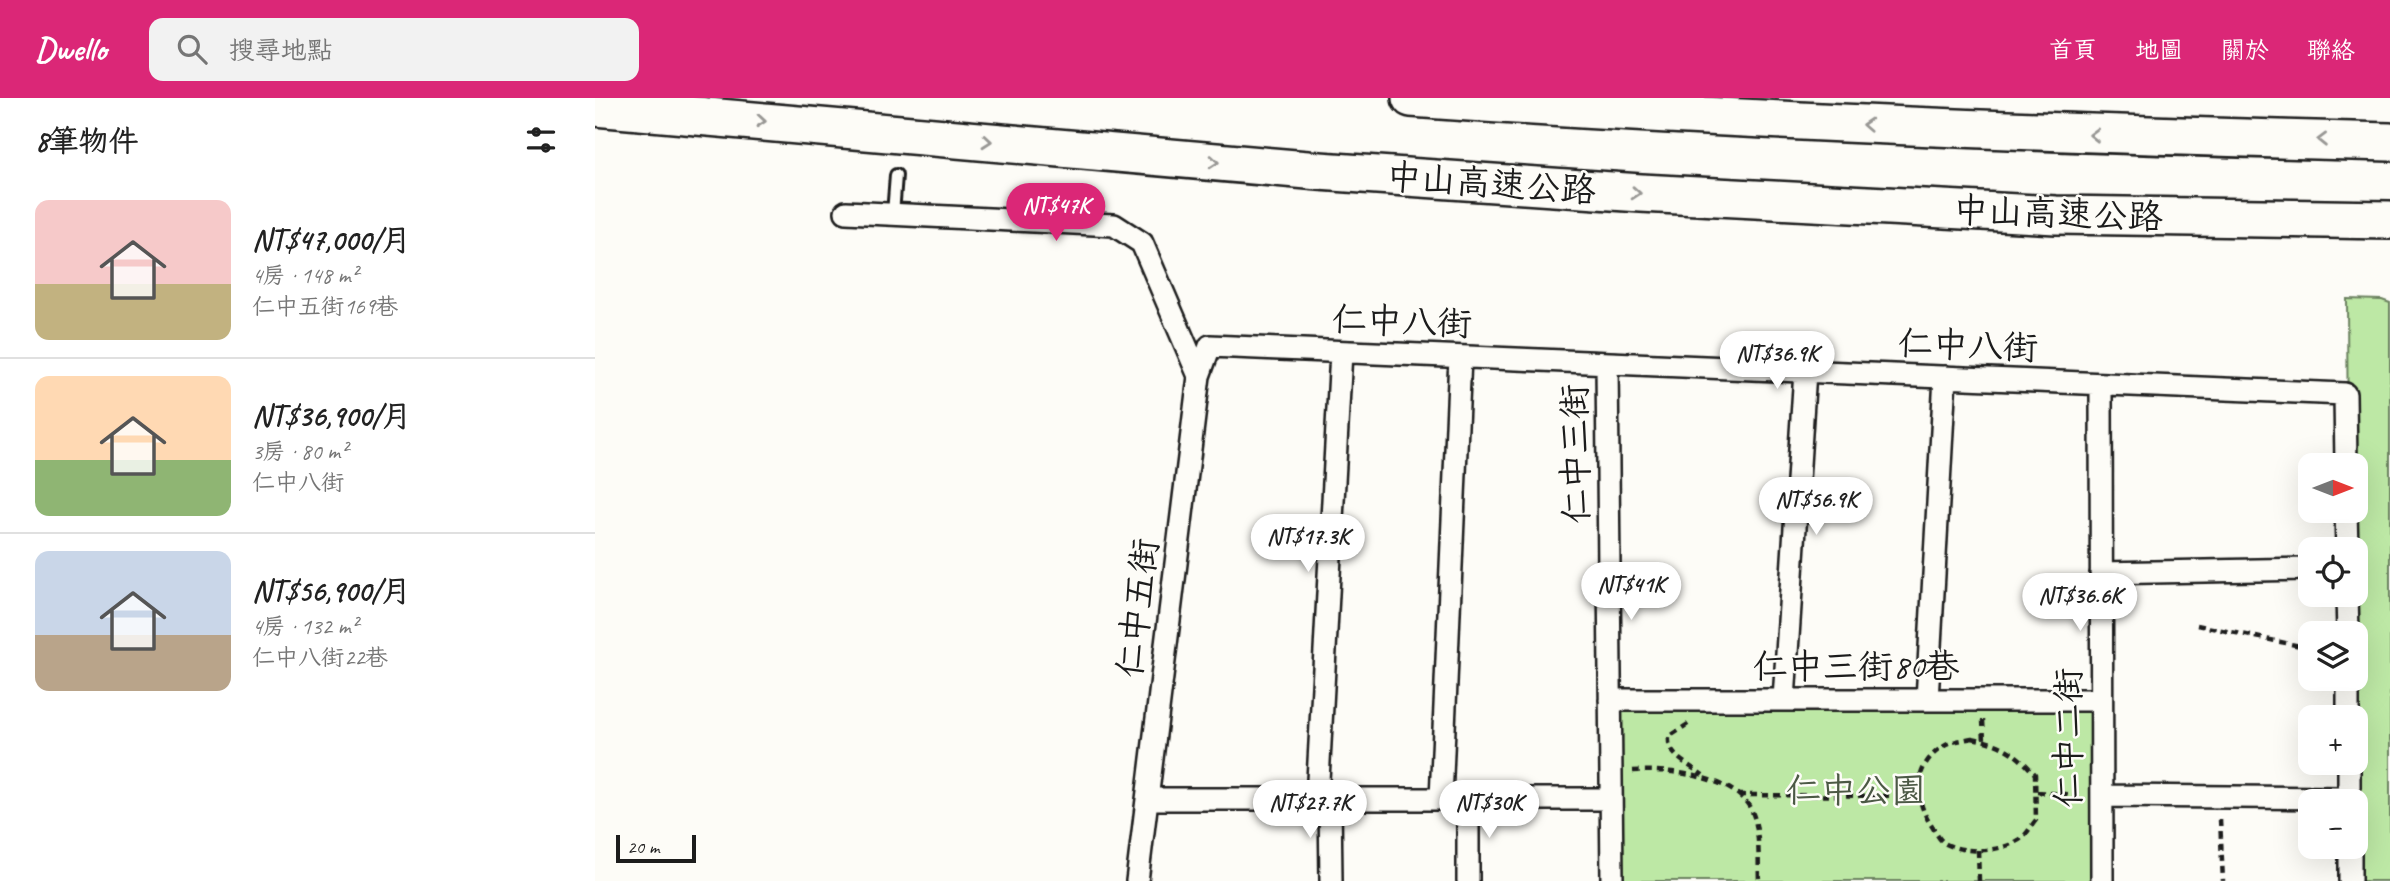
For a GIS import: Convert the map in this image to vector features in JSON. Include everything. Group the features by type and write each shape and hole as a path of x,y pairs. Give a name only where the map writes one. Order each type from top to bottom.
{"highway":[{"path":"1411,98 1644,114 2055,134 2390,142"},
{"name":"中山高速公路","path":"595,107 1319,171 1654,194 2056,215 2390,220"}],"street":[{"path":"846,212 1114,225 1142,243 1199,376"},
{"name":"仁中五街","path":"1137,881 1199,376 1210,346"},
{"name":"仁中八街","path":"1210,346 2345,394 2346,453"},
{"path":"1331,881 1323,799 1341,352"},
{"path":"1441,799 1460,357"},
{"name":"仁中三街","path":"1607,363 1612,881"},
{"path":"1784,700 1805,371"},
{"path":"1927,700 1945,377"},
{"name":"仁中二街","path":"2101,384 2102,881"},
{"path":"2101,573 2298,569"},
{"name":"仁中三街80巷","path":"1611,700 2101,700"},
{"path":"2102,796 2298,799"},
{"path":"1147,799 1611,799"},
{"path":"1468,799 1468,881"},
{"path":"2350,859 2350,881"}],"lane":[{"path":"893,214 896,175"}],"path":[{"path":"2197,625 2298,646"},
{"path":"1703,700 1690,723 1669,737 1668,747 1703,776 1738,795 1750,807 1756,836 1759,881"},
{"path":"1972,738 2000,744 2020,757 2035,774 2036,820 2020,840 1993,849 1978,850 1944,844 1921,812 1918,796 1916,787 1929,760 1946,745 1972,738"},
{"path":"1611,772 1641,770 1703,776"},
{"path":"2037,792 2102,796"},
{"path":"1738,795 1918,796"},
{"path":"2220,797 2223,881"},
{"path":"1978,850 1979,881"}],"green space":[{"path":"2347,299 2382,300 2390,303 2390,881 2352,881 2354,859 2368,859 2368,789 2355,789 2355,775 2368,775 2368,705 2355,705 2355,691 2368,691 2368,621 2355,621 2355,607 2368,607 2368,537 2355,537 2355,523 2368,523 2368,453 2348,453"},
{"name":"仁中公園","path":"1610,700 2101,700 2102,881 1612,881"}]}
